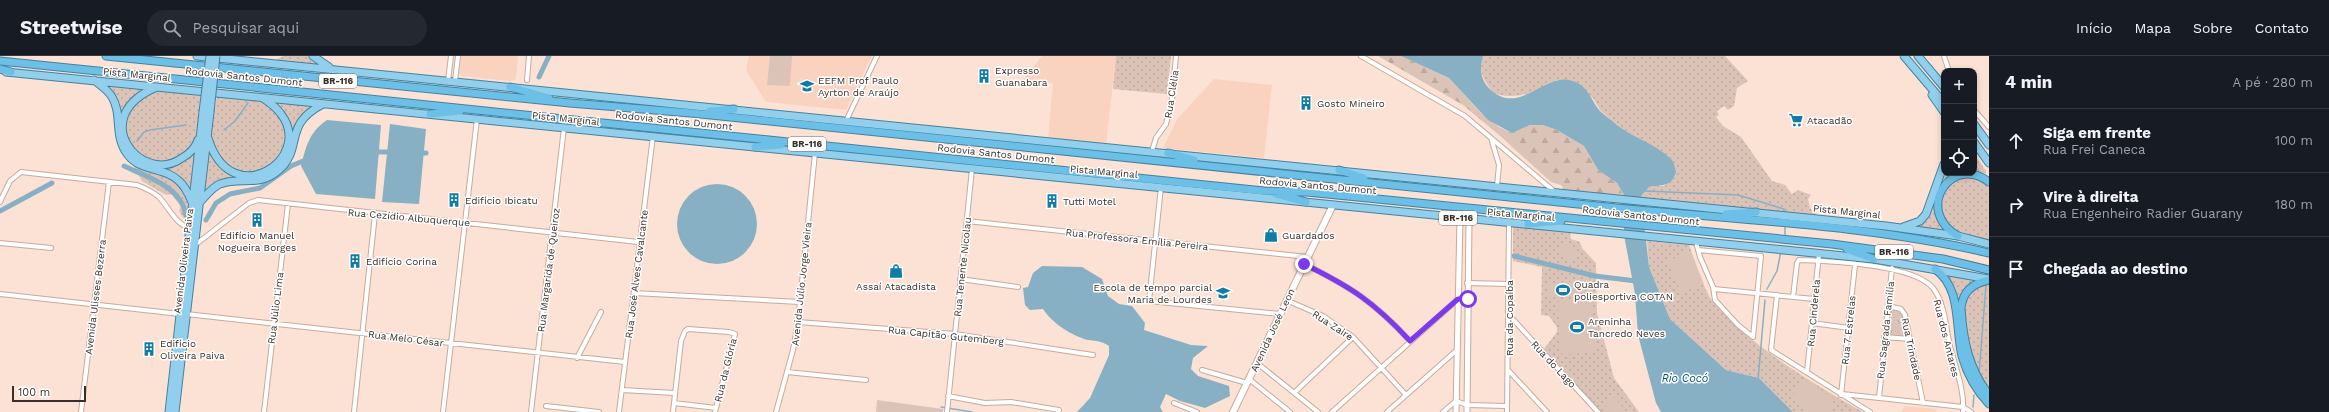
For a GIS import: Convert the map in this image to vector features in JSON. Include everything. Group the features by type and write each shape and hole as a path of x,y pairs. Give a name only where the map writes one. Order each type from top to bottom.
{"highway":[{"name":"Rodovia Santos Dumont","path":"106,56 1377,182 1617,208 1703,215 1928,241 1989,253"},
{"name":"Rodovia Santos Dumont","path":"0,61 1264,191 1308,192 1832,244 1943,259 1989,270"},
{"path":"0,70 11,72"},
{"path":"510,87 570,103"},
{"path":"430,114 478,109"},
{"path":"691,113 734,109"},
{"path":"755,147 800,143"},
{"path":"1168,153 1222,167"},
{"path":"1339,170 1377,182"},
{"path":"1958,236 1948,230 1938,213 1938,197 1941,190 1952,179 1964,174 1976,174 1989,182"},
{"path":"1264,191 1306,202"},
{"path":"1703,215 1756,212"},
{"path":"1528,224 1579,219"},
{"path":"1832,244 1874,259"},
{"path":"1935,269 1946,279 1952,292 1960,349 1967,371 1989,404"},
{"path":"1989,279 1970,287 1962,300 1961,308 1969,359 1977,378 1989,395"}],"main road":[{"name":"Pista Marginal","path":"197,56 270,62 1903,227 1958,236 1989,244"},
{"path":"207,112 210,56"},
{"path":"207,112 216,56"},
{"path":"270,62 280,56"},
{"path":"313,56 332,69"},
{"path":"1904,56 1941,100"},
{"path":"1918,56 1941,83"},
{"name":"Pista Marginal","path":"11,72 1528,224 1661,239 1697,246 1795,252 1818,258 1874,259 1892,265 1935,269 1989,279"},
{"path":"94,80 112,97 117,112 119,137 129,157 143,166 169,174 185,187 196,203 220,184 260,181 278,171 290,155 296,132 303,118 324,104"},
{"path":"1927,84 1933,97 1941,108"},
{"path":"158,86 137,96 129,104 125,114 123,132 132,151 152,164 163,165 176,162 195,147 201,131"},
{"path":"207,136 215,158 233,173 257,176 273,168 281,159 286,146 286,122 277,109 261,96"},
{"name":"Avenida Oliveira Paiva","path":"169,412 183,314 195,245 196,203 201,131 207,112"},
{"name":"Avenida Oliveira Paiva","path":"175,412 190,228 196,203 207,136 207,112"},
{"path":"1977,127 1986,137 1989,145"},
{"path":"1977,146 1989,163"},
{"path":"1903,227 1920,221 1926,214 1941,172"},
{"name":"Avenida José Leon","path":"1233,412 1333,205"}],"street":[{"path":"451,56 452,81"},
{"path":"452,81 458,56"},
{"path":"527,80 530,56"},
{"path":"846,121 877,56"},
{"name":"Rua Clélia","path":"1152,151 1156,138 1166,124 1176,56"},
{"path":"1362,56 1445,102 1557,193"},
{"path":"1944,56 1948,68"},
{"path":"1977,113 1989,127"},
{"path":"443,412 477,119"},
{"name":"Rua Margarida de Queiroz","path":"531,412 564,128"},
{"name":"Rua José Alves Cavalcante","path":"619,412 634,292 638,242 652,136"},
{"path":"1491,138 1499,165 1497,186"},
{"name":"Avenida Júlio Jorge Vieira","path":"776,412 798,322 814,153"},
{"name":"Rua Tenente Nicolau","path":"947,412 972,169"},
{"path":"0,202 10,181 21,172 137,185 154,192 170,208 183,225 190,228"},
{"name":"Avenida Ulisses Bezerra","path":"81,412 109,182"},
{"path":"1161,187 1156,241 1148,299 1156,303 1215,306 1280,314"},
{"name":"Rua Cezídio Albuquerque","path":"195,245 253,201 465,222 638,242"},
{"name":"Rua Júlio Lima","path":"264,412 288,204"},
{"path":"354,412 375,214"},
{"path":"1456,412 1460,218"},
{"path":"1467,412 1467,283 1469,219"},
{"name":"Rua Professora Emília Pereira","path":"967,221 1307,257"},
{"name":"Rua da Copaíba","path":"1507,412 1509,223"},
{"path":"0,243 51,248"},
{"path":"1697,246 1761,256 1759,293 1753,337 1734,321 1715,300 1714,289 1697,246"},
{"name":"Rua dos Antares","path":"1793,297 1797,263 1800,260 1818,258 1855,265 1892,265 1930,285 1936,293 1942,309 1963,410"},
{"name":"Rua Cinderela","path":"1808,372 1818,258"},
{"path":"1304,264 1345,284 1373,303 1410,341"},
{"name":"Rua 7 Estrelas","path":"1841,394 1855,265"},
{"name":"Rua Sagrada Família","path":"1879,398 1892,265"},
{"path":"960,279 1018,287"},
{"path":"1467,283 1509,284"},
{"path":"1714,289 1814,299"},
{"path":"634,292 800,302"},
{"name":"Rua Melo César","path":"0,294 273,325 363,333 537,354 625,362"},
{"path":"1777,295 1772,350 1870,412"},
{"path":"1332,412 1458,299 1468,299"},
{"name":"Rua Zaire","path":"1286,300 1323,316 1353,337 1406,395"},
{"name":"Rua Trindade","path":"1888,306 1903,311 1923,403"},
{"path":"577,358 602,312"},
{"name":"Rua do Lago","path":"1509,315 1598,412"},
{"name":"Rua Capitão Gutemberg","path":"798,322 956,334 1093,355"},
{"path":"1812,323 1849,328"},
{"name":"Rua da Glória","path":"675,393 681,341 685,331 688,329 734,333 735,339 715,410"},
{"path":"1294,392 1353,337"},
{"path":"1884,337 1910,339"},
{"path":"1387,412 1457,350"},
{"path":"1256,365 1294,392 1318,412"},
{"path":"1202,370 1249,379 1290,412"},
{"path":"1508,370 1547,412"},
{"path":"787,372 866,380"},
{"path":"622,390 675,393 673,412"},
{"path":"1841,394 1923,403 1971,412"},
{"path":"948,396 991,403 1011,402 1045,406 1058,410 1058,412"},
{"path":"1456,400 1467,406 1507,406"},
{"path":"1443,412 1456,400"},
{"path":"674,403 715,410"},
{"path":"1174,403 1197,412"},
{"path":"546,406 599,412"}],"shaded area":[{"path":"460,56 518,56 516,79 511,81 461,76 458,72"},
{"name":"EEFM Prof Paulo Ayrton de Araújo","path":"749,56 872,56 846,110 766,102 746,70"},
{"path":"1042,56 1116,56 1106,145 1048,138 1053,83 1023,80"},
{"path":"1214,79 1272,85 1264,158 1163,148 1178,118"},
{"path":"1905,406 1937,409 1936,412 1901,412"}],"green space":[{"path":"284,56 312,56 321,65 275,60"},
{"path":"770,56 792,56 790,86 767,85"},
{"path":"1116,56 1171,56 1167,94 1113,89"},
{"path":"1378,56 1401,56 1449,78 1481,113 1499,127 1512,133 1530,125 1543,125 1557,130 1584,146 1598,170 1617,183 1625,198 1561,193 1563,188 1561,185 1551,182 1463,105"},
{"path":"1483,56 1725,56 1748,81 1737,88 1734,106 1728,110 1724,106 1717,111 1719,115 1716,117 1723,126 1741,137 1772,181 1785,185 1792,194 1798,190 1811,195 1808,199 1810,208 1818,216 1641,199 1641,196 1650,186 1664,186 1675,177 1676,172 1657,149 1629,135 1600,110 1593,98 1557,80 1527,94 1504,96 1495,94 1483,76 1481,67"},
{"path":"102,83 147,88 129,103 122,120 123,137 130,152 143,162 159,167 178,163 196,149 191,195 184,184 176,177 135,160 128,152 120,134 116,100 111,92"},
{"path":"157,90 202,93 198,134 189,152 178,159 165,161 151,160 139,154 130,145 125,133 127,118 134,103 137,99"},
{"path":"217,95 247,97 260,100 268,105 278,115 285,128 286,142 280,155 270,165 257,172 244,173 230,168 219,154 212,140 212,122"},
{"path":"271,100 318,105 308,111 301,119 296,128 288,152 291,138 287,119"},
{"path":"209,150 224,169 242,178 260,177 275,168 286,156 280,165 271,173 254,180 228,181 220,183 212,187 204,195"},
{"path":"1977,158 1986,171 1986,174 1977,172"},
{"path":"132,163 165,175 180,187 185,195 188,206 189,220 184,219 179,211 181,206 171,194 166,195 142,181"},
{"path":"1943,176 1953,176 1942,185 1937,192 1934,203 1934,209 1938,221 1944,231 1916,226 1922,222"},
{"path":"1972,177 1989,185 1989,241 1956,232 1948,226 1940,208 1943,195 1949,186 1959,180"},
{"path":"1513,226 1570,233 1571,239 1580,242 1582,248 1596,263 1597,313 1614,378 1639,412 1601,412 1544,349 1557,332 1557,327 1549,316 1541,315 1542,267 1513,261"},
{"path":"1647,241 1689,245 1702,281 1711,299 1741,331 1781,362 1863,412 1793,412 1759,378 1726,370 1670,319 1649,267"},
{"path":"1562,243 1577,252 1571,262 1556,252"},
{"path":"1690,251 1704,284 1681,293 1668,261"},
{"path":"1945,272 1980,280 1974,282 1958,311 1955,287"},
{"name":"Quadra poliesportiva COTAN","path":"1577,281 1578,295 1548,298 1547,284"},
{"path":"1989,284 1989,391 1978,371 1969,341 1964,308 1967,299 1972,292 1984,285"},
{"name":"Areninha Tancredo Neves","path":"1591,299 1596,352 1562,355 1557,302"},
{"path":"1892,309 1902,312 1907,337 1888,335 1889,312"},
{"path":"1802,379 1835,399 1828,412 1810,412 1791,399"},
{"path":"1612,395 1627,412 1611,412 1603,403"},
{"path":"877,400 943,409 943,412 876,412"}],"water":[{"name":"Rio Cocó","path":"1401,56 1483,56 1481,72 1485,84 1498,95 1509,98 1519,97 1559,80 1569,80 1575,82 1585,88 1604,115 1623,130 1658,149 1671,159 1674,163 1676,172 1672,180 1666,184 1650,186 1641,196 1649,267 1670,319 1726,370 1759,378 1793,412 1661,412 1656,403 1638,335 1635,294 1624,235 1624,195 1617,183 1598,170 1584,146 1557,130 1543,125 1530,125 1512,133 1488,120 1449,78"},
{"path":"327,120 381,125 375,199 316,194 301,166 309,140 316,130"},
{"path":"390,124 426,129 419,204 382,202"},
{"path":"717,184 732,187 745,196 754,209 757,224 754,239 745,252 732,261 717,264 702,261 689,252 680,239 677,224 680,209 689,196 702,187"},
{"path":"1042,266 1082,267 1102,279 1108,296 1119,304 1132,306 1145,323 1144,330 1191,345 1208,346 1193,358 1191,369 1198,376 1229,386 1230,396 1205,408 1180,401 1166,394 1160,407 1163,412 1077,412 1090,398 1109,355 1109,346 1101,342 1088,340 1075,335 1057,324 1043,309 1030,310 1025,305 1023,288 1028,287 1033,273"}],"waterway":[{"path":"539,77 549,56"},
{"path":"224,130 235,121 248,103"},
{"path":"137,141 144,132 150,130 186,125"},
{"path":"373,152 393,152"},
{"path":"417,153 426,153"},
{"path":"206,220 216,203 230,194 260,188 291,166 308,159"},
{"path":"124,166 162,184 170,190 183,205 186,215"},
{"path":"0,211 52,183"},
{"path":"1645,191 1738,195 1784,209 1784,214"},
{"path":"1785,226 1785,238"},
{"path":"1767,289 1777,271 1781,251"},
{"path":"1514,256 1595,276 1636,281"},
{"path":"1979,374 1986,285"},
{"path":"1758,380 1765,300"},
{"path":"1973,407 1974,395"},
{"path":"941,407 972,412"}],"place":[{"name":"Expresso Guanabara","path":"984,76"},
{"name":"EEFM Prof Paulo Ayrton de Araújo","path":"807,86"},
{"name":"Gosto Mineiro","path":"1306,103"},
{"name":"Atacadão","path":"1796,120"},
{"name":"Edifício Ibicatu","path":"454,200"},
{"name":"Tutti Motel","path":"1052,201"},
{"name":"Edifício Manuel Nogueira Borges","path":"257,220"},
{"name":"Guardados","path":"1271,235"},
{"name":"Edifício Corina","path":"355,261"},
{"name":"Assaí Atacadista","path":"896,271"},
{"name":"Quadra poliesportiva COTAN","path":"1563,290"},
{"name":"Escola de tempo parcial Maria de Lourdes","path":"1223,293"},
{"name":"Areninha Tancredo Neves","path":"1577,327"},
{"name":"Edifício Oliveira Paiva","path":"149,349"}],"route":[{"path":"1304,264 1345,284 1373,303 1410,341 1458,299 1468,299"}]}
